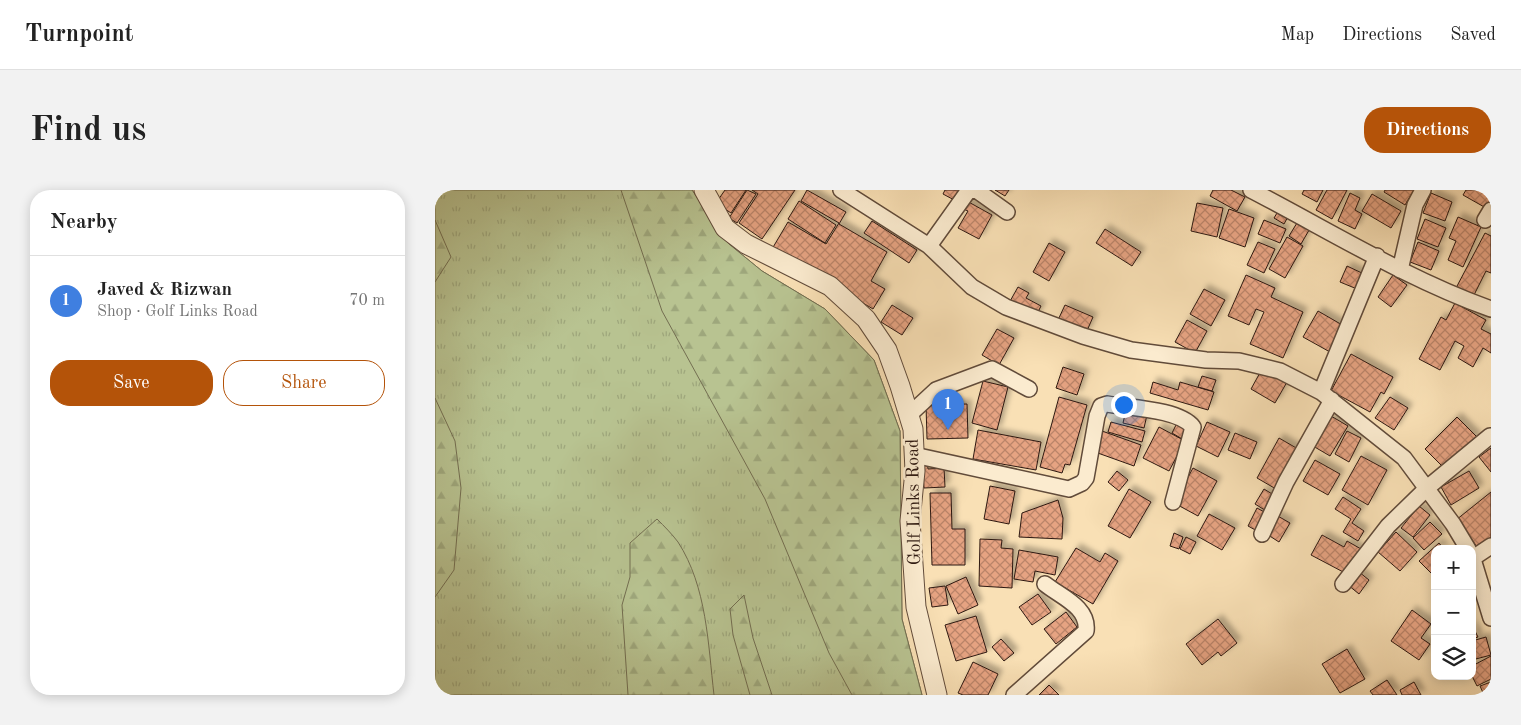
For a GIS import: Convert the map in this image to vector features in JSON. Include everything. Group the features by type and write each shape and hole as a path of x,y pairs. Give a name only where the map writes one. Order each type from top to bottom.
{"street":[{"name":"Golf Links Road","path":"705,190 725,228 746,244 830,286 866,319 887,350 913,429 914,455 911,522 916,607 937,695"},
{"path":"841,190 929,246 972,286 1007,307 1083,336 1131,350 1206,360 1239,361 1280,371 1326,396 1404,458 1427,488 1465,545"},
{"path":"929,246 969,190"},
{"path":"976,190 1007,212"},
{"path":"1251,190 1377,256 1399,270 1491,309"},
{"path":"1399,270 1415,205 1423,190"},
{"path":"1262,534 1326,396 1377,256"},
{"path":"909,415 936,390 992,369 1029,389"},
{"path":"914,455 1069,489 1082,483 1086,478 1097,416 1101,406 1107,404 1173,415 1186,420 1193,427 1173,502"},
{"path":"1343,584 1388,526 1427,488 1490,436"},
{"path":"1476,552 1491,546"},
{"path":"1476,570 1491,618"},
{"path":"1014,695 1086,631 1087,621 1080,608 1045,584"}],"green space":[{"path":"435,190 692,190 729,244 762,271 825,309 874,360 900,431 902,619 922,695 435,695"},
{"path":"621,190 692,190 729,244 762,271 825,309 874,360 900,431 902,619 922,695 852,695 829,653 765,499 662,311"},
{"path":"435,220 451,257 435,282"},
{"path":"435,398 455,441 461,488 454,570 435,597"},
{"path":"657,519 678,542 688,559 695,578 705,616 714,695 628,695 622,605 630,577 630,543"},
{"path":"744,595 753,638 772,695 750,695 733,635 730,609"}],"building":[{"path":"725,190 746,190 731,213 716,203"},
{"path":"747,190 756,194 737,223 729,218"},
{"path":"752,190 795,190 762,239 739,223 758,194"},
{"path":"807,190 846,212 839,224 887,252 871,281 885,289 873,309 772,249 788,222 826,244 839,223 801,201"},
{"path":"945,190 961,190 956,201 943,194"},
{"path":"995,190 1009,190 1005,196"},
{"path":"1213,190 1231,190 1245,197 1237,211 1210,196"},
{"path":"1304,190 1323,190 1317,202 1302,194"},
{"path":"1327,190 1347,190 1332,219 1316,210"},
{"path":"1385,190 1414,190 1405,205 1384,192"},
{"path":"1466,190 1491,190 1491,200 1486,208 1463,195"},
{"path":"1350,193 1360,198 1355,210 1362,214 1355,229 1338,221"},
{"path":"1431,193 1452,202 1445,221 1423,213"},
{"path":"1372,194 1401,211 1391,228 1362,211"},
{"path":"965,200 992,215 979,239 958,228 968,211 961,208"},
{"path":"799,201 836,225 825,243 788,219"},
{"path":"1197,203 1223,208 1217,237 1191,231"},
{"path":"1280,208 1290,213 1284,224 1274,218"},
{"path":"1229,209 1254,218 1245,247 1219,238"},
{"path":"1458,217 1481,227 1463,267 1448,260 1456,241 1449,238"},
{"path":"1300,218 1312,225 1301,244 1289,236"},
{"path":"1425,219 1446,228 1438,247 1417,239"},
{"path":"1264,220 1286,229 1280,243 1258,234"},
{"path":"872,221 917,250 909,263 864,233"},
{"path":"1105,229 1141,252 1132,266 1096,243"},
{"path":"1485,233 1491,236 1491,273 1486,271 1473,297 1456,288"},
{"path":"1287,237 1303,246 1285,278 1269,269"},
{"path":"1258,242 1275,249 1264,273 1247,265"},
{"path":"1418,242 1439,251 1431,270 1410,262"},
{"path":"1049,243 1065,252 1049,281 1033,272"},
{"path":"1347,266 1364,274 1357,289 1340,282"},
{"path":"1246,275 1275,288 1271,297 1303,312 1283,358 1250,344 1264,312 1256,309 1249,325 1228,316"},
{"path":"1393,275 1407,285 1391,307 1378,297"},
{"path":"1018,287 1029,293 1026,298 1041,306 1035,318 1009,303"},
{"path":"1204,289 1225,300 1211,326 1190,314"},
{"path":"1455,303 1486,320 1481,329 1491,334 1491,353 1483,348 1473,367 1458,358 1464,346 1455,341 1440,370 1419,359 1441,317 1446,320"},
{"path":"892,305 913,318 902,335 881,322"},
{"path":"1065,305 1093,317 1086,333 1058,320"},
{"path":"1318,311 1344,326 1330,352 1303,337"},
{"path":"1187,320 1207,331 1195,353 1175,342"},
{"path":"997,329 1014,338 999,365 982,355"},
{"path":"1351,354 1393,377 1384,394 1381,392 1370,412 1331,391"},
{"path":"1063,367 1084,374 1077,395 1056,388"},
{"path":"1262,369 1287,382 1275,403 1251,389"},
{"path":"1202,376 1216,380 1212,391 1198,387"},
{"path":"983,381 1008,387 997,430 972,423"},
{"path":"1153,382 1178,390 1180,382 1214,392 1208,410 1150,393"},
{"path":"1059,397 1087,405 1070,465 1065,464 1062,473 1040,467"},
{"path":"1390,397 1408,408 1394,430 1375,418"},
{"path":"967,404 968,438 927,439 926,405"},
{"path":"1126,410 1147,415 1144,428 1123,423"},
{"path":"1331,416 1348,426 1330,456 1313,446"},
{"path":"1180,417 1193,424 1184,440 1172,433"},
{"path":"1457,417 1477,437 1445,469 1425,449"},
{"path":"1111,422 1145,431 1142,442 1108,432"},
{"path":"1207,422 1230,432 1218,457 1196,446"},
{"path":"1159,427 1185,441 1169,471 1143,458"},
{"path":"978,430 1041,442 1036,470 973,459"},
{"path":"1102,431 1141,445 1134,466 1095,452"},
{"path":"1347,431 1361,438 1349,462 1335,454"},
{"path":"1235,433 1257,442 1250,459 1228,450"},
{"path":"1279,438 1298,449 1276,489 1257,478"},
{"path":"1491,448 1491,472 1479,457"},
{"path":"927,456 928,469 944,468 945,487 924,488 922,457"},
{"path":"1361,456 1387,470 1368,505 1342,490"},
{"path":"1315,460 1340,474 1328,495 1303,481"},
{"path":"1193,468 1217,481 1198,516 1174,503"},
{"path":"1117,471 1128,480 1119,491 1108,482"},
{"path":"1469,471 1479,488 1451,505 1441,487"},
{"path":"990,486 1015,491 1009,524 984,519"},
{"path":"1129,489 1151,502 1130,538 1108,526"},
{"path":"1264,489 1277,497 1268,512 1255,504"},
{"path":"1491,492 1491,537 1478,548 1456,520"},
{"path":"930,493 951,493 952,529 965,529 965,565 932,565"},
{"path":"1343,497 1361,509 1352,523 1364,531 1358,541 1343,532 1351,519 1335,509"},
{"path":"1058,500 1063,518 1062,539 1019,537 1022,513"},
{"path":"1419,506 1430,515 1413,537 1401,528"},
{"path":"1257,508 1268,514 1259,532 1248,526"},
{"path":"1209,514 1235,528 1222,550 1197,536"},
{"path":"1276,515 1290,523 1279,542 1265,533"},
{"path":"1430,522 1442,534 1424,550 1413,538"},
{"path":"1396,532 1417,552 1400,571 1378,552"},
{"path":"1174,533 1183,537 1179,549 1170,546"},
{"path":"1322,535 1344,547 1347,541 1361,549 1347,574 1311,555"},
{"path":"1186,537 1196,542 1190,554 1180,549"},
{"path":"980,539 1002,540 1001,548 1013,549 1012,588 979,586"},
{"path":"1076,548 1100,562 1105,553 1118,561 1093,604 1055,582"},
{"path":"1019,550 1058,557 1055,575 1035,571 1033,582 1014,579"},
{"path":"1431,550 1431,573 1419,561"},
{"path":"1359,572 1369,580 1359,594 1348,585"},
{"path":"966,577 978,605 958,614 946,586"},
{"path":"945,586 948,605 932,607 929,588"},
{"path":"1038,594 1051,612 1032,625 1019,607"},
{"path":"1412,610 1431,624 1421,638 1430,644 1419,660 1391,641"},
{"path":"1066,612 1077,627 1056,644 1044,629"},
{"path":"976,616 987,652 956,661 945,625"},
{"path":"1218,619 1237,643 1221,656 1218,652 1202,665 1186,644"},
{"path":"1486,637 1491,655 1476,659 1476,640"},
{"path":"1001,639 1014,653 1004,661 992,647"},
{"path":"1347,649 1365,679 1340,693 1322,664"},
{"path":"1491,656 1491,679 1477,686 1474,680 1476,680 1476,664"},
{"path":"973,662 998,674 988,695 963,695 958,693"},
{"path":"1387,680 1397,695 1373,695 1370,691"},
{"path":"1414,682 1421,695 1402,695 1400,690"},
{"path":"1491,682 1491,695 1484,695 1480,686"},
{"path":"1049,685 1059,695 1039,695"}],"place":[{"name":"Javed & Rizwan","path":"948,430"}]}
